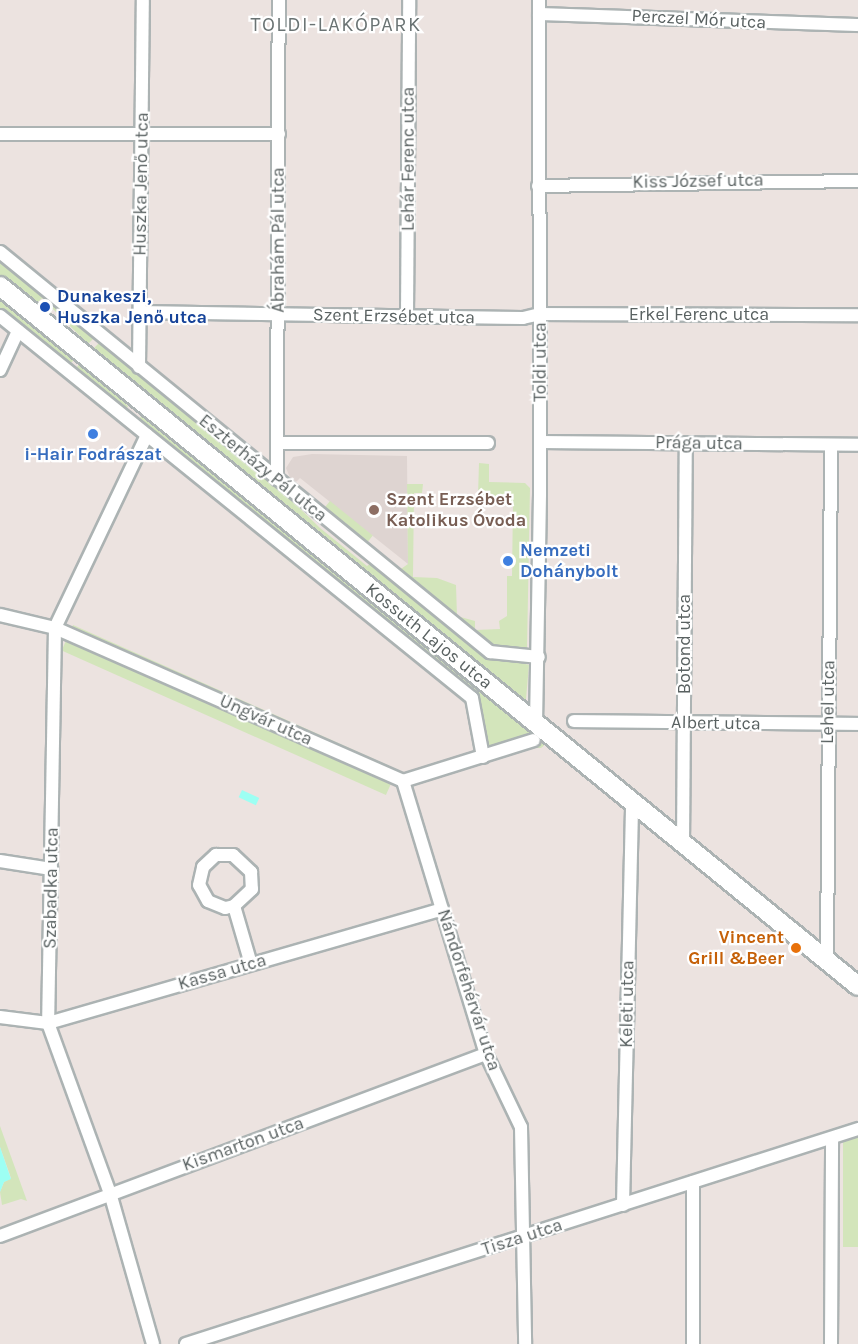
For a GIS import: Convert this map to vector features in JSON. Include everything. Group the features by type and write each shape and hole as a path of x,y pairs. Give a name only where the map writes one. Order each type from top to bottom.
{"street":[{"name":"Huszka Jenő utca","path":"139,367 143,0"},
{"name":"Ábrahám Pál utca","path":"277,479 279,0"},
{"name":"Lehár Ferenc utca","path":"406,317 409,0"},
{"name":"Toldi utca","path":"535,732 539,657 539,0"},
{"name":"Perczel Mór utca","path":"539,14 858,25"},
{"path":"0,134 279,134"},
{"name":"Kiss József utca","path":"538,186 858,181"},
{"name":"Eszterházy Pál utca","path":"0,252 490,652 539,657"},
{"name":"Kossuth Lajos utca","path":"0,286 535,732 632,802 858,986"},
{"name":"Szent Erzsébet utca","path":"139,312 523,318 540,314"},
{"name":"Erkel Ferenc utca","path":"540,314 858,315"},
{"name":"Kossuth Lajos utca","path":"0,316 472,698 483,757"},
{"path":"0,370 18,331"},
{"name":"Szabadka utca","path":"147,435 55,628 48,1023 110,1193 153,1344"},
{"name":"Prága utca","path":"540,442 858,445"},
{"path":"278,443 488,443"},
{"name":"Botond utca","path":"683,845 686,443"},
{"name":"Lehel utca","path":"826,960 831,445"},
{"name":"Ungvár utca","path":"0,615 55,628 403,781"},
{"name":"Albert utca","path":"573,721 858,724"},
{"path":"403,781 483,757 535,732"},
{"name":"Nándorfehérvár utca","path":"403,781 486,1054 521,1127 525,1344"},
{"name":"Keleti utca","path":"622,1205 632,802"},
{"path":"216,855 241,858 252,872 252,889 234,906 216,906 208,901 200,885 203,867 216,855"},
{"path":"0,861 51,869"},
{"path":"234,906 251,964"},
{"name":"Kassa utca","path":"0,1017 48,1023 442,909"},
{"name":"Kismarton utca","path":"0,1236 486,1054"},
{"name":"Tisza utca","path":"186,1344 858,1130"},
{"path":"831,1344 832,1138"},
{"path":"693,1182 693,1344"}],"shaded area":[{"name":"Szent Erzsébet Katolikus Óvoda","path":"312,454 407,456 408,564 300,478 293,485 286,468 293,457"}],"green space":[{"path":"0,259 96,336 88,344 42,298 37,303 0,278"},
{"path":"0,293 77,357 67,367 0,312"},
{"path":"101,341 275,484 320,528 367,566 371,563 481,651 529,665 526,699 523,701 92,350"},
{"path":"80,363 128,406 126,410 139,419 142,415 231,481 547,743 541,748 487,747 472,692 74,371"},
{"path":"479,463 489,464 489,482 525,483 530,488 527,650 487,644 398,571 408,564 407,484 423,484 422,493 414,493 413,577 437,578 456,585 457,616 475,621 475,630 500,629 499,621 507,616 507,576 512,576 513,502 485,501 485,495 478,495"},
{"path":"330,501 373,536 366,544 323,510"},
{"path":"73,625 397,769 386,795 62,651"},
{"path":"0,1126 27,1201 21,1199 2,1205 0,1192 4,1182 11,1178 0,1147"},
{"path":"843,1137 858,1137 858,1247 843,1247"}],"water":[{"path":"242,790 259,798 256,805 239,797"},
{"path":"0,1147 11,1179 4,1182 0,1192"}],"place":[{"name":"Dunakeszi, Huszka Jenő utca","path":"45,307"},
{"name":"i-Hair Fodrászat","path":"93,434"},
{"name":"Szent Erzsébet Katolikus Óvoda","path":"374,510"},
{"name":"Nemzeti Dohánybolt","path":"508,561"},
{"name":"Vincent Grill &Beer","path":"796,948"}],"district":[{"name":"TOLDI-LAKÓPARK","path":"336,24"}]}
